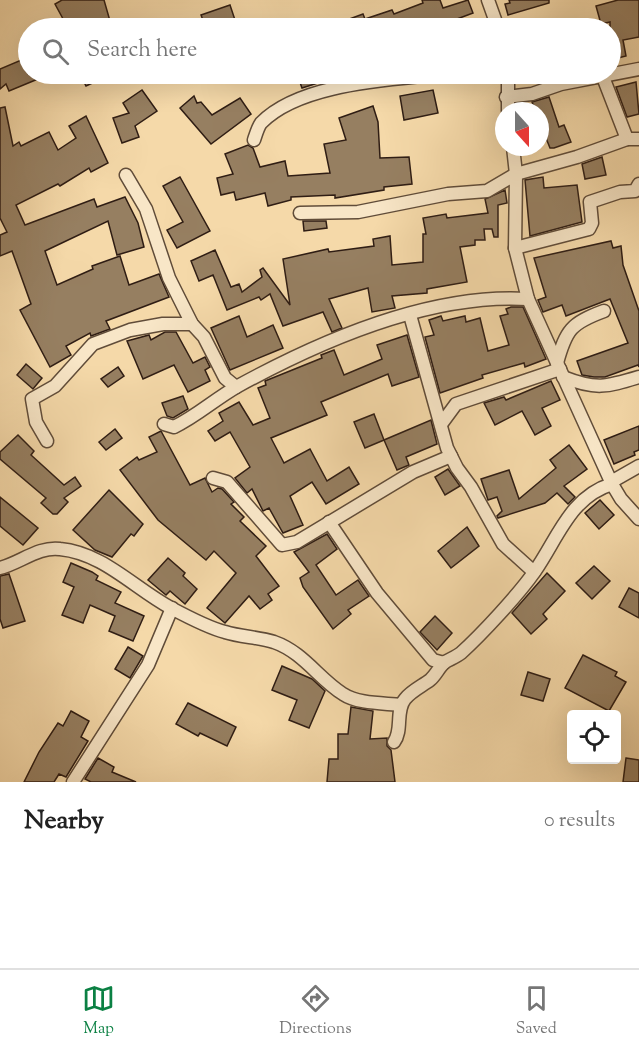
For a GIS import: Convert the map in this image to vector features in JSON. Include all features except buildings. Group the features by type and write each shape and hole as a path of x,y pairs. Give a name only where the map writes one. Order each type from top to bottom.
{"street":[{"path":"488,0 494,18"},
{"path":"621,73 639,69"},
{"path":"254,140 260,124 282,107 309,96 336,89 371,84"},
{"path":"507,84 507,102"},
{"path":"506,97 569,84"},
{"path":"300,213 358,212 448,194 487,191 516,174 636,139 607,84"},
{"path":"514,156 516,174 515,248 528,299 612,483 621,499 639,519"},
{"path":"126,175 146,209 170,278 192,324 204,337 225,378 236,387"},
{"path":"515,248 589,229 592,223 590,202 620,192 635,191 639,184"},
{"path":"164,424 174,427 195,417 199,411 236,387 317,347 410,315 453,302 499,297 528,299"},
{"path":"560,370 565,335 580,320 603,311"},
{"path":"410,315 451,456 503,544 534,572"},
{"path":"47,441 36,423 32,399 55,386 93,344 130,330 163,324 192,324"},
{"path":"442,423 456,404 560,370 587,386 604,388 639,377"},
{"path":"213,478 227,482 282,544 297,542 413,472 451,456"},
{"path":"394,742 398,737 401,705 406,696 432,678 444,663 460,654 534,572 568,516 584,498 639,466"},
{"path":"329,522 377,593 433,660 444,663"},
{"path":"0,568 16,564 45,549 73,551 105,564 172,608 226,633 274,642 304,660 344,695 357,700 401,705"},
{"path":"73,782 148,665 172,608"}]}
